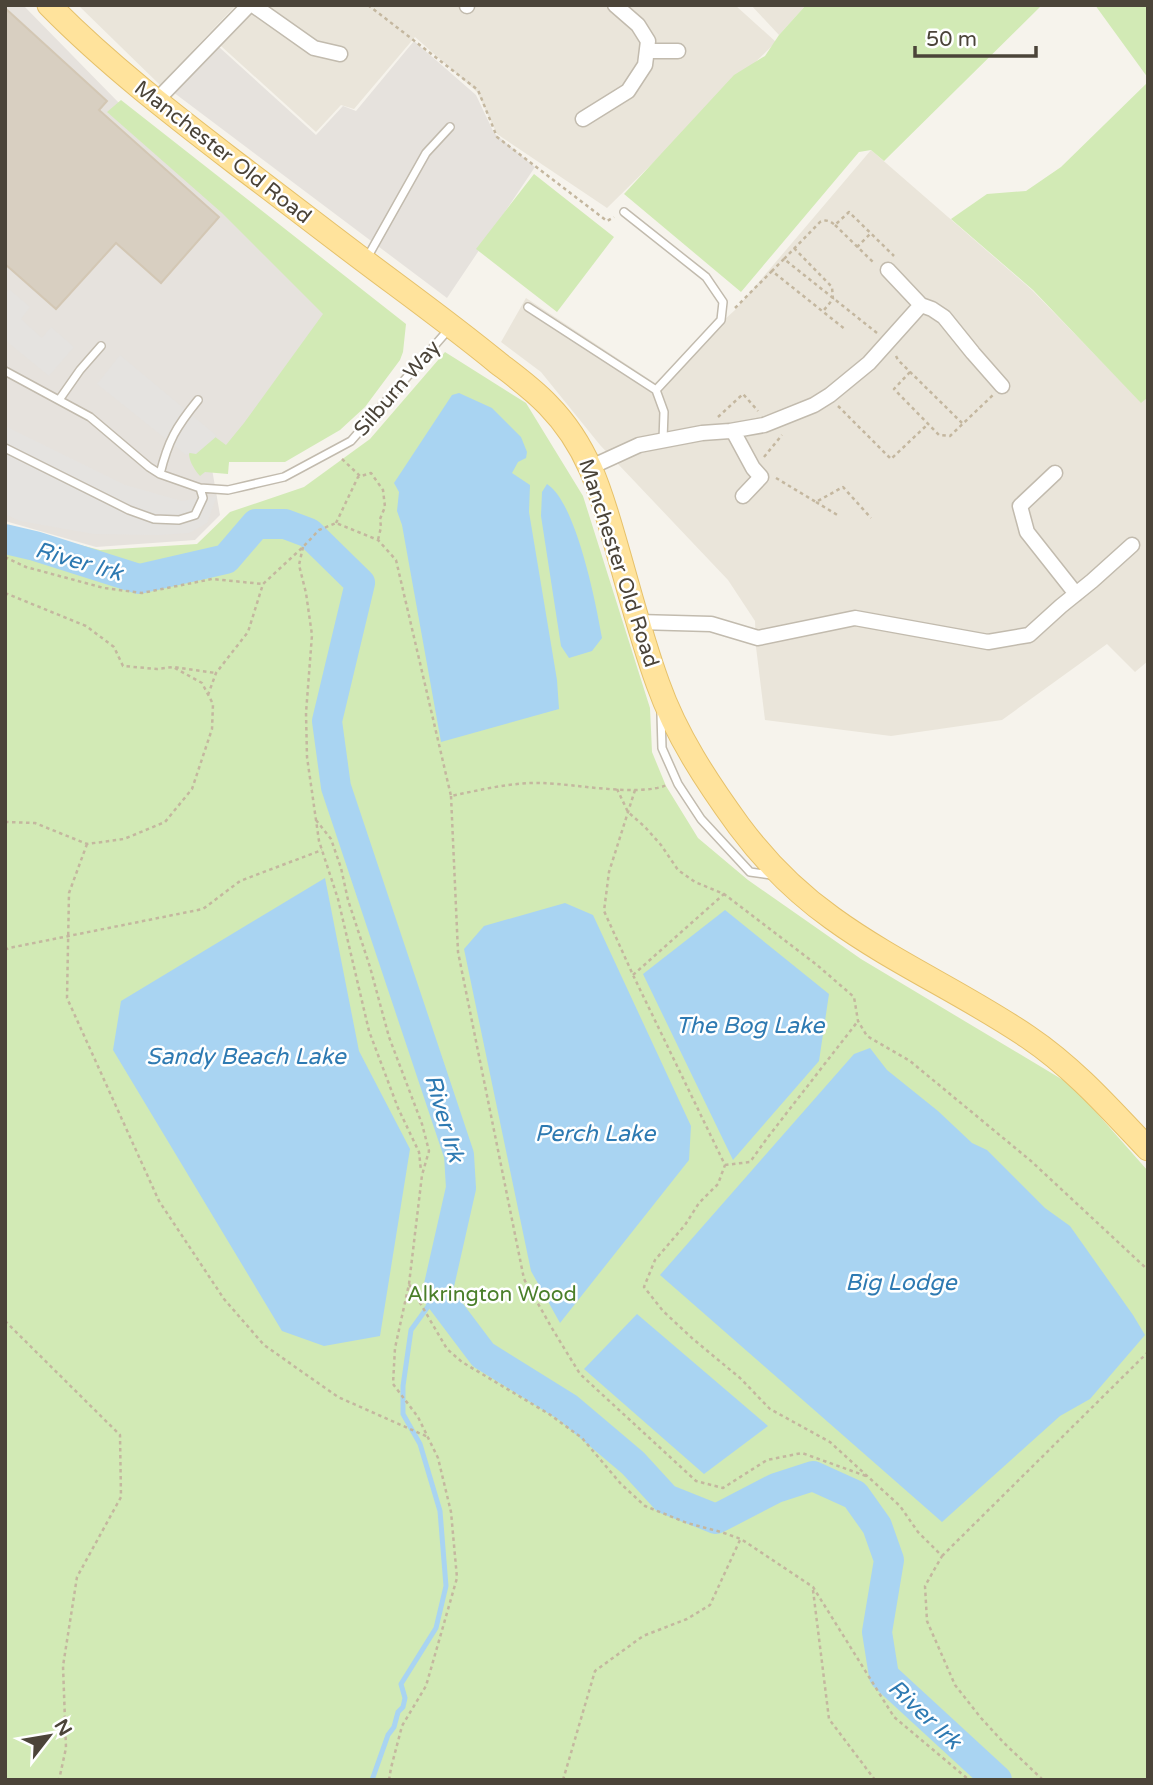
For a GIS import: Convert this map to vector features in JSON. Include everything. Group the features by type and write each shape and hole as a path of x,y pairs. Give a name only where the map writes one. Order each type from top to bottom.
{"main road":[{"name":"Manchester Old Road","path":"49,5 82,38 156,101 452,326 544,400 570,431 591,467 659,687 675,723 709,783 761,853 809,900 834,919 879,949 985,1009 1031,1039 1097,1095 1148,1149"}],"street":[{"path":"156,101 251,5 314,48 340,54"},
{"path":"583,119 628,91 645,65 648,41 638,25 614,5"},
{"path":"647,51 678,51"},
{"path":"888,270 921,305 944,316 1002,386"},
{"path":"591,467 639,445 764,425 814,405 892,346 921,305"},
{"path":"733,431 753,468 761,477 743,496"},
{"path":"1055,473 1020,506 1027,532 1076,594"},
{"path":"638,622 710,624 758,638 855,618 988,642 1029,635 1132,545"}],"lane":[{"path":"365,261 426,153 450,127"},
{"path":"624,212 706,277 723,302 721,320 656,390"},
{"path":"528,307 656,390 664,412 663,441"},
{"name":"Silburn Way","path":"5,372 90,417 160,474 201,488 228,490 284,477 351,441 452,326"},
{"path":"59,400 101,346"},
{"path":"160,474 167,448 181,421 198,400"},
{"path":"5,448 129,510 154,519 179,520 195,515 203,498 201,488"},
{"path":"659,687 662,748 676,781 701,819 750,872 786,878"}],"path":[{"path":"369,5 478,90 497,137 607,221 624,212"},
{"path":"721,320 823,220 831,221 835,225 857,247 884,273 898,260 849,212 835,225"},
{"path":"857,247 871,233"},
{"path":"794,248 832,287 833,299 823,311"},
{"path":"784,259 892,346 898,360 962,423"},
{"path":"772,271 846,330"},
{"path":"910,372 894,389 939,435 950,436 1002,386"},
{"path":"711,424 743,394 763,416"},
{"path":"834,402 891,459 929,424"},
{"path":"759,463 789,428"},
{"path":"334,451 360,476"},
{"path":"208,695 216,673 248,632 263,584 318,530 335,523 360,476 371,473 383,489 385,507 380,519 378,540"},
{"path":"768,473 839,516"},
{"path":"816,502 843,487 871,518"},
{"path":"335,523 378,540 396,560 450,796 458,952 524,1279 553,1331 580,1374 696,1481 723,1488 767,1460 802,1453 869,1477"},
{"path":"303,547 299,565 313,635 306,713 307,757 316,820 361,990 369,1031 398,1108 419,1152 422,1175"},
{"path":"5,557 26,566 104,587 142,593 212,579 263,584"},
{"path":"5,593 86,626 114,647 123,666 157,669 173,667 216,673"},
{"path":"5,822 35,822 87,844 124,839 165,822 192,789 212,729 212,704 202,683 173,667"},
{"path":"450,796 501,786 540,783 635,790 659,788 676,781"},
{"path":"617,789 628,812 653,836 678,870 695,882 724,894 817,965 854,997 858,1021 867,1036 910,1061 1031,1161 1148,1270"},
{"path":"635,790 609,872 604,911 725,1165 718,1184 699,1203 685,1225 655,1260 644,1287 663,1311 740,1378 770,1409 830,1442 869,1477 900,1506 918,1532 942,1556"},
{"path":"316,820 331,839 389,1037 422,1124 429,1151 422,1175 409,1284 395,1348 393,1384 418,1416 438,1458 451,1512 457,1578 426,1686 402,1726 389,1780"},
{"path":"87,844 69,893 67,998 159,1202 217,1288 264,1345 338,1397 427,1436"},
{"path":"5,950 203,909 240,881 322,850"},
{"path":"633,975 724,894"},
{"path":"725,1165 750,1162 858,1021"},
{"path":"409,1284 447,1349 462,1362 549,1414 582,1438 621,1484 645,1506 687,1523 741,1539 813,1587 894,1717 969,1780"},
{"path":"5,1321 120,1435 121,1496 77,1577 63,1666 66,1748 59,1780"},
{"path":"1043,1780 996,1735 956,1685 927,1621 925,1586 942,1556 1148,1352"},
{"path":"563,1780 595,1671 643,1636 687,1619 710,1605 741,1539"},
{"path":"813,1587 829,1719 875,1780"}],"shaded area":[{"path":"5,5 23,5 120,104 351,283 212,469 220,515 195,540 96,547 5,521"},
{"path":"78,5 236,5 160,85"},
{"path":"261,5 735,5 776,42 607,208 497,134 477,92 415,37 354,109 341,105 316,132 221,46"},
{"path":"751,5 806,5 779,35"},
{"path":"414,41 476,95 494,133 535,167 447,298 173,92 219,47 316,135 343,106 356,111"},
{"path":"871,150 1032,290 1141,402 1148,397 1148,661 1135,672 1107,644 1002,720 891,736 765,720 755,621 728,580 600,445 541,372 501,342 526,298 655,383 735,310"},
{"path":"9,289 30,307 21,319 42,338 51,327 74,347 49,376 5,340 5,295"},
{"path":"120,355 217,436 196,454 186,455 97,384"},
{"path":"5,426 125,485 182,501 217,496 207,523 189,533 94,534 20,521 5,514"}],"green space":[{"path":"806,5 1042,5 884,161 871,150 859,152 741,292 624,194 734,75 765,56 779,35"},
{"path":"1095,5 1148,5 1148,78"},
{"path":"1148,82 1148,397 1141,403 1033,290 951,219 987,194 1026,191 1061,167"},
{"path":"121,100 406,324 400,360 365,407 340,430 285,462 229,462 228,474 205,472 200,476 191,463 189,451 199,425 226,445 323,314 222,213 107,112"},
{"path":"534,174 614,237 557,312 476,249"},
{"name":"Alkrington Wood","path":"445,352 526,403 583,496 650,708 652,752 666,786 698,838 748,880 861,959 1073,1086 1148,1171 1148,1780 5,1780 5,526 100,550 197,544 230,512 304,487 370,439"}],"water":[{"path":"459,393 492,408 521,437 527,452 526,458 518,462 512,473 530,485 529,512 557,680 559,709 441,742 402,525 397,511 399,492 394,483 452,395"},
{"path":"547,484 557,494 576,531 590,579 602,638 592,651 569,658 561,646 541,516 542,492"},
{"name":"Sandy Beach Lake","path":"325,878 359,1051 410,1149 380,1336 324,1346 282,1331 113,1050 121,1001"},
{"name":"Perch Lake","path":"565,903 593,915 691,1126 689,1160 560,1323 531,1271 464,949 484,926"},
{"name":"The Bog Lake","path":"725,910 829,994 819,1061 733,1160 643,974"},
{"name":"Big Lodge","path":"870,1048 887,1070 938,1111 972,1143 987,1150 1045,1208 1070,1226 1145,1335 1090,1399 1060,1416 942,1522 660,1275 854,1054"},
{"path":"637,1314 768,1426 704,1474 584,1369"}],"building":[{"path":"5,8 107,101 99,110 219,217 161,283 116,243 56,309 5,264"}],"waterway":[{"name":"River Irk","path":"5,539 139,579 226,559 256,524 285,524 309,533 360,583 327,721 336,787 459,1155 461,1188 437,1294 483,1355 568,1408 633,1463 666,1499 716,1519 776,1488 813,1476 855,1495 877,1526 889,1560 877,1632 884,1676 997,1780"},
{"path":"372,1780 388,1735 403,1707 405,1698 401,1684 436,1628 446,1586 440,1511 420,1444 403,1414 403,1386 411,1330 437,1294"}]}
